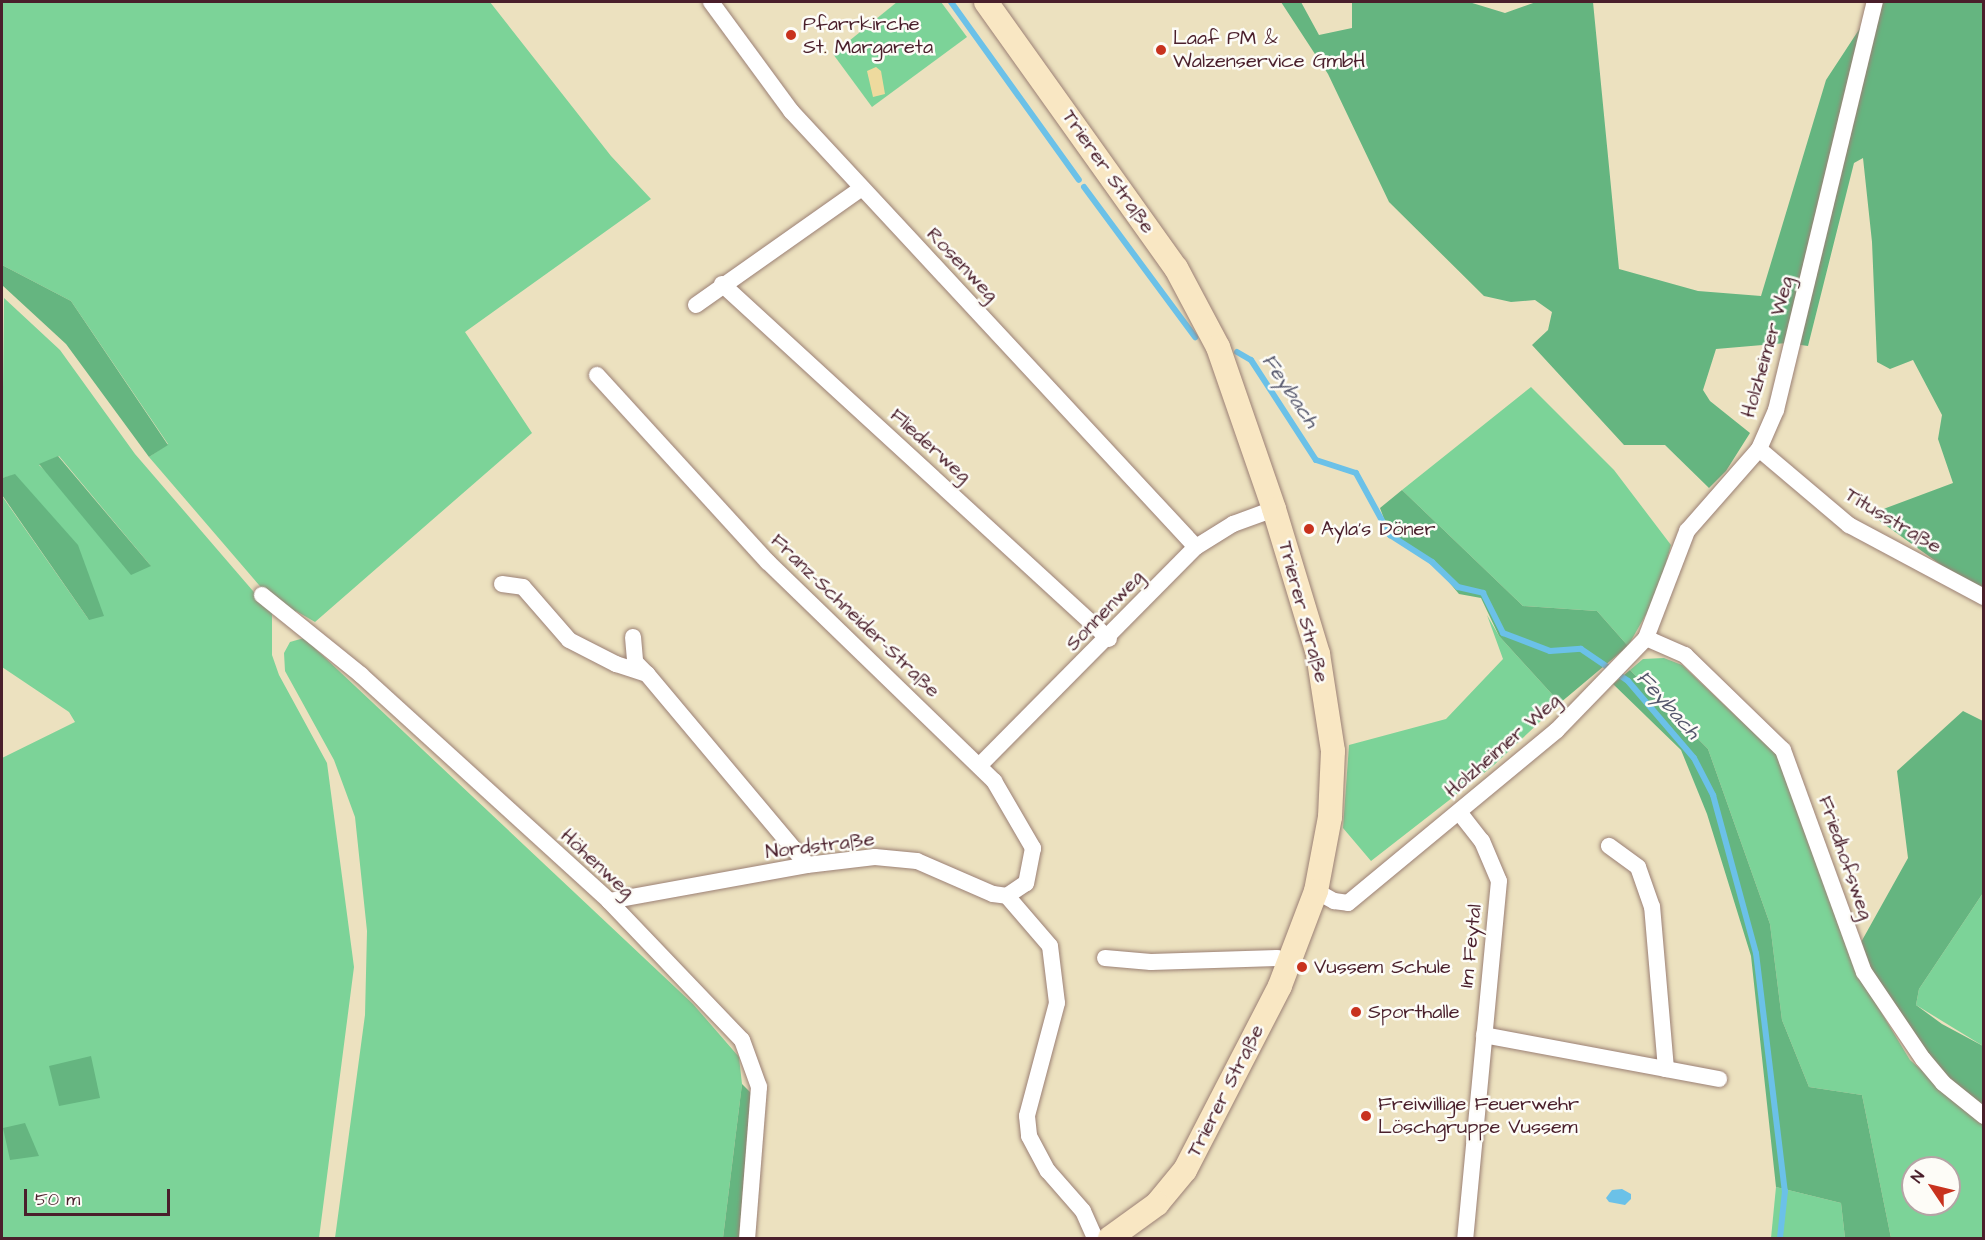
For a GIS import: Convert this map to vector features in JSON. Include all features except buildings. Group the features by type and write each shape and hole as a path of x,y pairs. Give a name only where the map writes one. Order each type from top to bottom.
{"main road":[{"name":"Trierer Straße","path":"986,2 1176,268 1218,348 1274,509 1318,654 1333,751 1330,817 1316,891 1290,963 1185,1170 1158,1204 1110,1239"}],"street":[{"name":"Rosenweg","path":"711,2 791,111 1196,547"},
{"name":"Holzheimer Weg","path":"1316,891 1334,901 1348,903 1557,730 1604,685 1646,638 1687,531 1759,449 1786,374 1875,2"},
{"path":"696,304 862,188"},
{"name":"Fliederweg","path":"722,284 1109,639"},
{"name":"Franz-Schneider-Straße","path":"597,375 773,567 980,765 1016,812 1033,848 1026,883 1007,896"},
{"name":"Titusstraße","path":"1759,449 1849,525 1983,597"},
{"name":"Sonnenweg","path":"980,765 1109,639 1196,547 1233,524 1274,509"},
{"path":"502,584 523,587 569,640 616,664 647,674"},
{"name":"Höhenweg","path":"262,595 361,675 609,902 742,1040 754,1064 759,1087 759,1122 747,1239"},
{"path":"633,637 635,662 807,865"},
{"name":"Friedhofsweg","path":"1646,638 1685,655 1783,750 1864,972 1923,1059 1943,1083 1983,1116"},
{"name":"Im Feytal","path":"1459,812 1482,841 1499,881 1465,1239"},
{"path":"1609,846 1638,867 1652,907 1666,1069"},
{"name":"Nordstraße","path":"609,902 807,865 875,857 917,861 1007,896 1050,946 1057,1003 1027,1116 1029,1136 1048,1171 1083,1211 1095,1239"},
{"path":"1105,958 1151,962 1271,957 1290,963"},
{"path":"1484,1035 1719,1079"}],"green space":[{"path":"2,2 490,2 611,156 651,199 465,332 532,433 315,622 296,611 293,615 265,592 149,457 168,444 71,301 2,265"},
{"path":"897,2 941,2 967,37 872,107 833,54"},
{"path":"1281,2 1301,2 1319,35 1352,28 1352,2 1469,2 1505,13 1536,2 1593,2 1619,269 1698,291 1761,296 1826,80 1864,22 1881,2 1983,2 1983,595 1870,514 1953,483 1938,439 1942,415 1913,360 1890,369 1877,362 1872,242 1863,158 1854,163 1808,346 1787,343 1716,349 1703,390 1710,401 1750,433 1726,471 1709,488 1665,445 1624,445 1532,345 1548,330 1552,312 1535,300 1511,302 1484,296 1389,202 1328,74"},
{"path":"2,265 71,301 168,445 149,457 66,344 2,285"},
{"path":"4,298 60,350 135,454 272,613 272,655 279,675 327,763 354,967 319,1238 2,1238 2,758 75,722 69,712 2,667 2,496 89,620 15,475 2,478","holes":["59,456 151,566 39,465"]},
{"path":"1531,387 1614,470 1671,545 1657,595 1628,646 1597,611 1523,606 1402,490"},
{"path":"58,456 151,566 131,575 39,464"},
{"path":"15,474 78,545 104,616 89,620 2,495 2,478"},
{"path":"1402,490 1523,606 1597,611 1628,646 1560,703 1499,636 1481,598 1459,594 1432,562 1390,535 1380,508"},
{"path":"1487,615 1499,636 1560,703 1493,766 1371,861 1343,828 1349,745 1446,719 1503,659"},
{"path":"304,638 693,1004 739,1057 742,1084 723,1238 335,1238 365,1015 367,931 355,817 334,760 285,671 284,653 290,642"},
{"path":"1664,658 1682,665 1778,756 1858,974 1910,1060 1983,1124 1983,1238 1891,1238 1862,1095 1809,1087 1782,1020 1770,924 1708,749 1630,670 1643,659"},
{"path":"1630,670 1708,749 1770,924 1782,1020 1809,1087 1862,1095 1891,1238 1845,1238 1841,1203 1776,1187 1751,956 1707,814 1681,750 1613,684"},
{"path":"1963,711 1983,721 1983,893 1919,989 1916,1005 1942,1024 1983,1046 1983,1110 1947,1077 1905,1026 1870,971 1860,944 1908,858 1897,771"},
{"path":"1983,893 1983,1046 1916,1005 1919,989"},
{"path":"91,1056 100,1098 59,1106 49,1066"},
{"path":"742,1084 751,1093 739,1238 723,1238"},
{"path":"25,1123 39,1156 10,1160 3,1128"},
{"path":"1776,1187 1841,1203 1845,1238 1771,1238"}],"sand":[{"path":"876,67 881,71 885,94 873,97 867,71"}],"water":[{"path":"1622,1189 1631,1194 1631,1199 1625,1205 1609,1202 1606,1198 1612,1190"}],"waterway":[{"name":"Feybach","path":"951,2 1079,180"},
{"name":"Feybach","path":"1084,187 1195,337"},
{"name":"Feybach","path":"1237,352 1251,360 1316,460 1356,473 1390,535 1432,562 1458,587 1483,593 1503,633 1550,651 1581,649 1628,681 1694,758 1713,795 1756,953 1785,1191 1780,1238"}],"place":[{"name":"Pfarrkirche St. Margareta","path":"791,35"},
{"name":"Laaf PM & Walzenservice GmbH","path":"1161,50"},
{"name":"Ayla's Döner","path":"1309,529"},
{"name":"Vussem Schule","path":"1302,967"},
{"name":"Sporthalle","path":"1356,1012"},
{"name":"Freiwillige Feuerwehr Löschgruppe Vussem","path":"1366,1116"}]}
